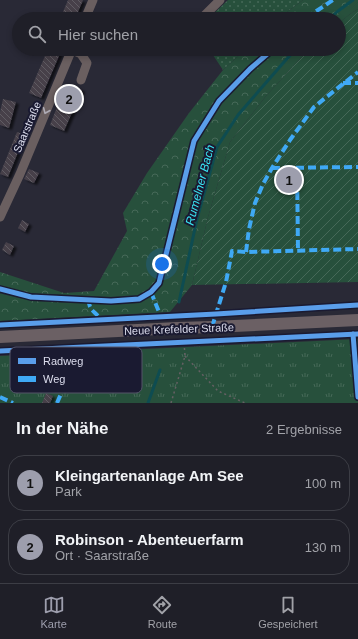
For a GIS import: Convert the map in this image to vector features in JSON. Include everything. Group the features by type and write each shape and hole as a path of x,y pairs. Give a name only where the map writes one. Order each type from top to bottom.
{"main road":[{"name":"Neue Krefelder Straße","path":"0,337 358,320"}],"street":[{"path":"88,12 93,0"},
{"path":"208,12 220,0"},
{"name":"Saarstraße","path":"1,215 20,174 69,56"},
{"path":"81,80 87,63 82,56"}],"path":[{"path":"171,403 185,356 184,342"},
{"path":"185,356 218,391 245,403"}],"green space":[{"path":"228,0 303,0 287,12 215,12"},
{"path":"303,0 358,0 358,9 346,17 346,12 287,12"},
{"path":"358,9 358,282 192,285 208,217 230,142 266,96 303,56 346,56 346,17"},
{"path":"214,56 238,56 223,70"},
{"path":"238,56 303,56 266,96 230,142 208,217 192,285 170,312 0,321 0,272 64,293 94,291 127,231 123,213 147,173 189,113 223,70"},
{"path":"358,339 358,403 0,403 0,356 10,356 10,393 142,393 142,349"}],"building":[{"path":"68,0 83,0 78,12 63,12"},
{"path":"45,56 59,56 41,98 29,93"},
{"path":"66,84 82,90 64,131 50,125"},
{"path":"3,99 16,102 9,128 0,125 0,112"},
{"path":"17,132 25,135 8,177 0,174"},
{"path":"29,169 39,173 34,183 24,179"},
{"path":"22,220 29,224 25,232 18,228"},
{"path":"6,242 14,246 10,255 2,250"},
{"path":"46,393 53,396 50,403 42,403"}],"waterway":[{"name":"Rumelner Bach","path":"337,12 353,0"},
{"name":"Rumelner Bach","path":"179,302 197,219 217,147 238,115 290,56"},
{"name":"Rumelner Bach","path":"148,403 160,370"}],"marked path":[{"path":"315,12 333,0"},
{"path":"246,252 249,229 255,203 272,168 314,107 358,72"},
{"path":"343,83 358,83"},
{"path":"272,168 358,167"},
{"path":"297,168 298,251"},
{"path":"212,327 226,282 232,251 246,252 358,249"},
{"path":"151,292 161,317"},
{"path":"89,299 91,309 100,320"},
{"path":"57,403 61,393"},
{"path":"0,397 13,403"}],"cycle path":[{"path":"0,289 31,297 111,301 139,299 151,292 159,283 194,141 219,101 265,56"},
{"path":"0,325 358,305"},
{"path":"353,334 358,397"},
{"path":"84,347 358,334"},
{"path":"0,351 10,351"}],"place":[{"name":"Robinson - Abenteuerfarm","path":"69,99"},
{"name":"Kleingartenanlage Am See","path":"289,180"}]}
